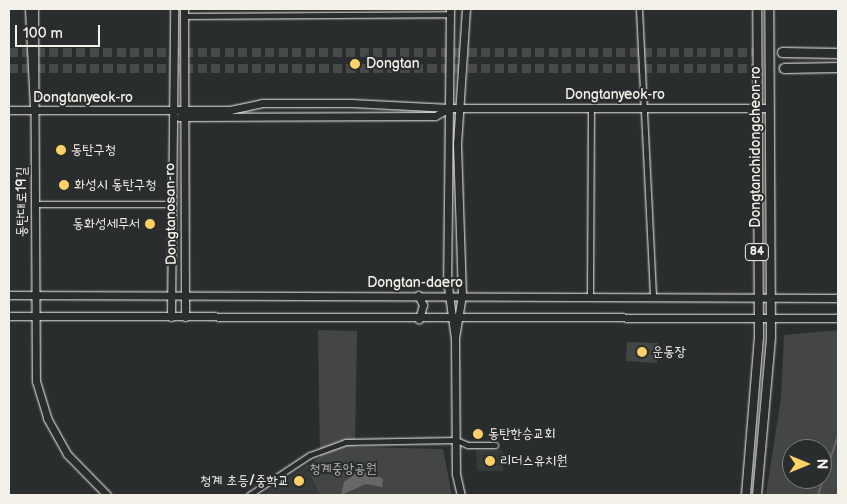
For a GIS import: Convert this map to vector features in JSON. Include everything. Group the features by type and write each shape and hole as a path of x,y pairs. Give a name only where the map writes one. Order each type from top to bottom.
{"highway":[{"path":"782,52 838,53"},
{"path":"784,68 838,67"}],"main road":[{"name":"Dongtanchidongcheon-ro","path":"746,495 756,402 758,318 757,9"},
{"name":"Dongtanchidongcheon-ro","path":"757,495 767,420 770,318 769,9"}],"street":[{"path":"29,9 30,98 35,110"},
{"path":"34,9 35,110"},
{"path":"171,317 174,9"},
{"path":"461,495 456,440 455,338 450,320 447,295 454,145 461,108 466,9"},
{"path":"639,9 653,295"},
{"path":"184,12 450,11 450,127 454,145 462,295 461,320 455,338"},
{"name":"Dongtanosan-ro","path":"184,12 185,317"},
{"name":"Dongtanyeok-ro","path":"183,114 230,110 262,104 450,108 769,108"},
{"path":"403,106 403,116"},
{"name":"Dongtanyeok-ro","path":"9,110 157,111 172,114 435,116 450,108"},
{"path":"590,295 591,108"},
{"name":"동탄대로19길","path":"35,110 34,316 36,381 47,418 67,454 107,495"},
{"path":"34,204 172,204"},
{"path":"171,264 176,268 184,265"},
{"name":"Dongtan-daero","path":"9,295 653,295 838,298"},
{"path":"418,295 424,305 419,319"},
{"path":"9,316 450,320 838,318"},
{"path":"249,495 310,455 344,442 456,440 468,445 495,445"}],"shaded area":[{"name":"리더스유치원","path":"476,450 503,450 503,471 477,471"},
{"name":"청계 초등/중학교","path":"306,466 320,495 262,495"},
{"path":"371,472 383,479 382,487 366,484 341,495 344,482 355,474"}],"green space":[{"name":"청계중앙공원","path":"318,330 357,331 355,447 443,449 452,495 320,495 306,466 320,457"},
{"path":"838,330 838,495 766,495 781,398 784,335"},
{"name":"운동장","path":"627,342 658,343 657,363 626,361"}],"waterway":[{"path":"818,495 838,436"}],"tunnel":[{"path":"9,52 782,52"},
{"path":"9,68 784,68"}],"place":[{"name":"Dongtan","path":"355,64"},
{"name":"동탄구청","path":"61,150"},
{"name":"화성시 동탄구청","path":"64,185"},
{"name":"동화성세무서","path":"150,224"},
{"name":"운동장","path":"642,352"},
{"name":"동탄한승교회","path":"478,434"},
{"name":"리더스유치원","path":"490,461"},
{"name":"청계 초등/중학교","path":"299,481"}]}
